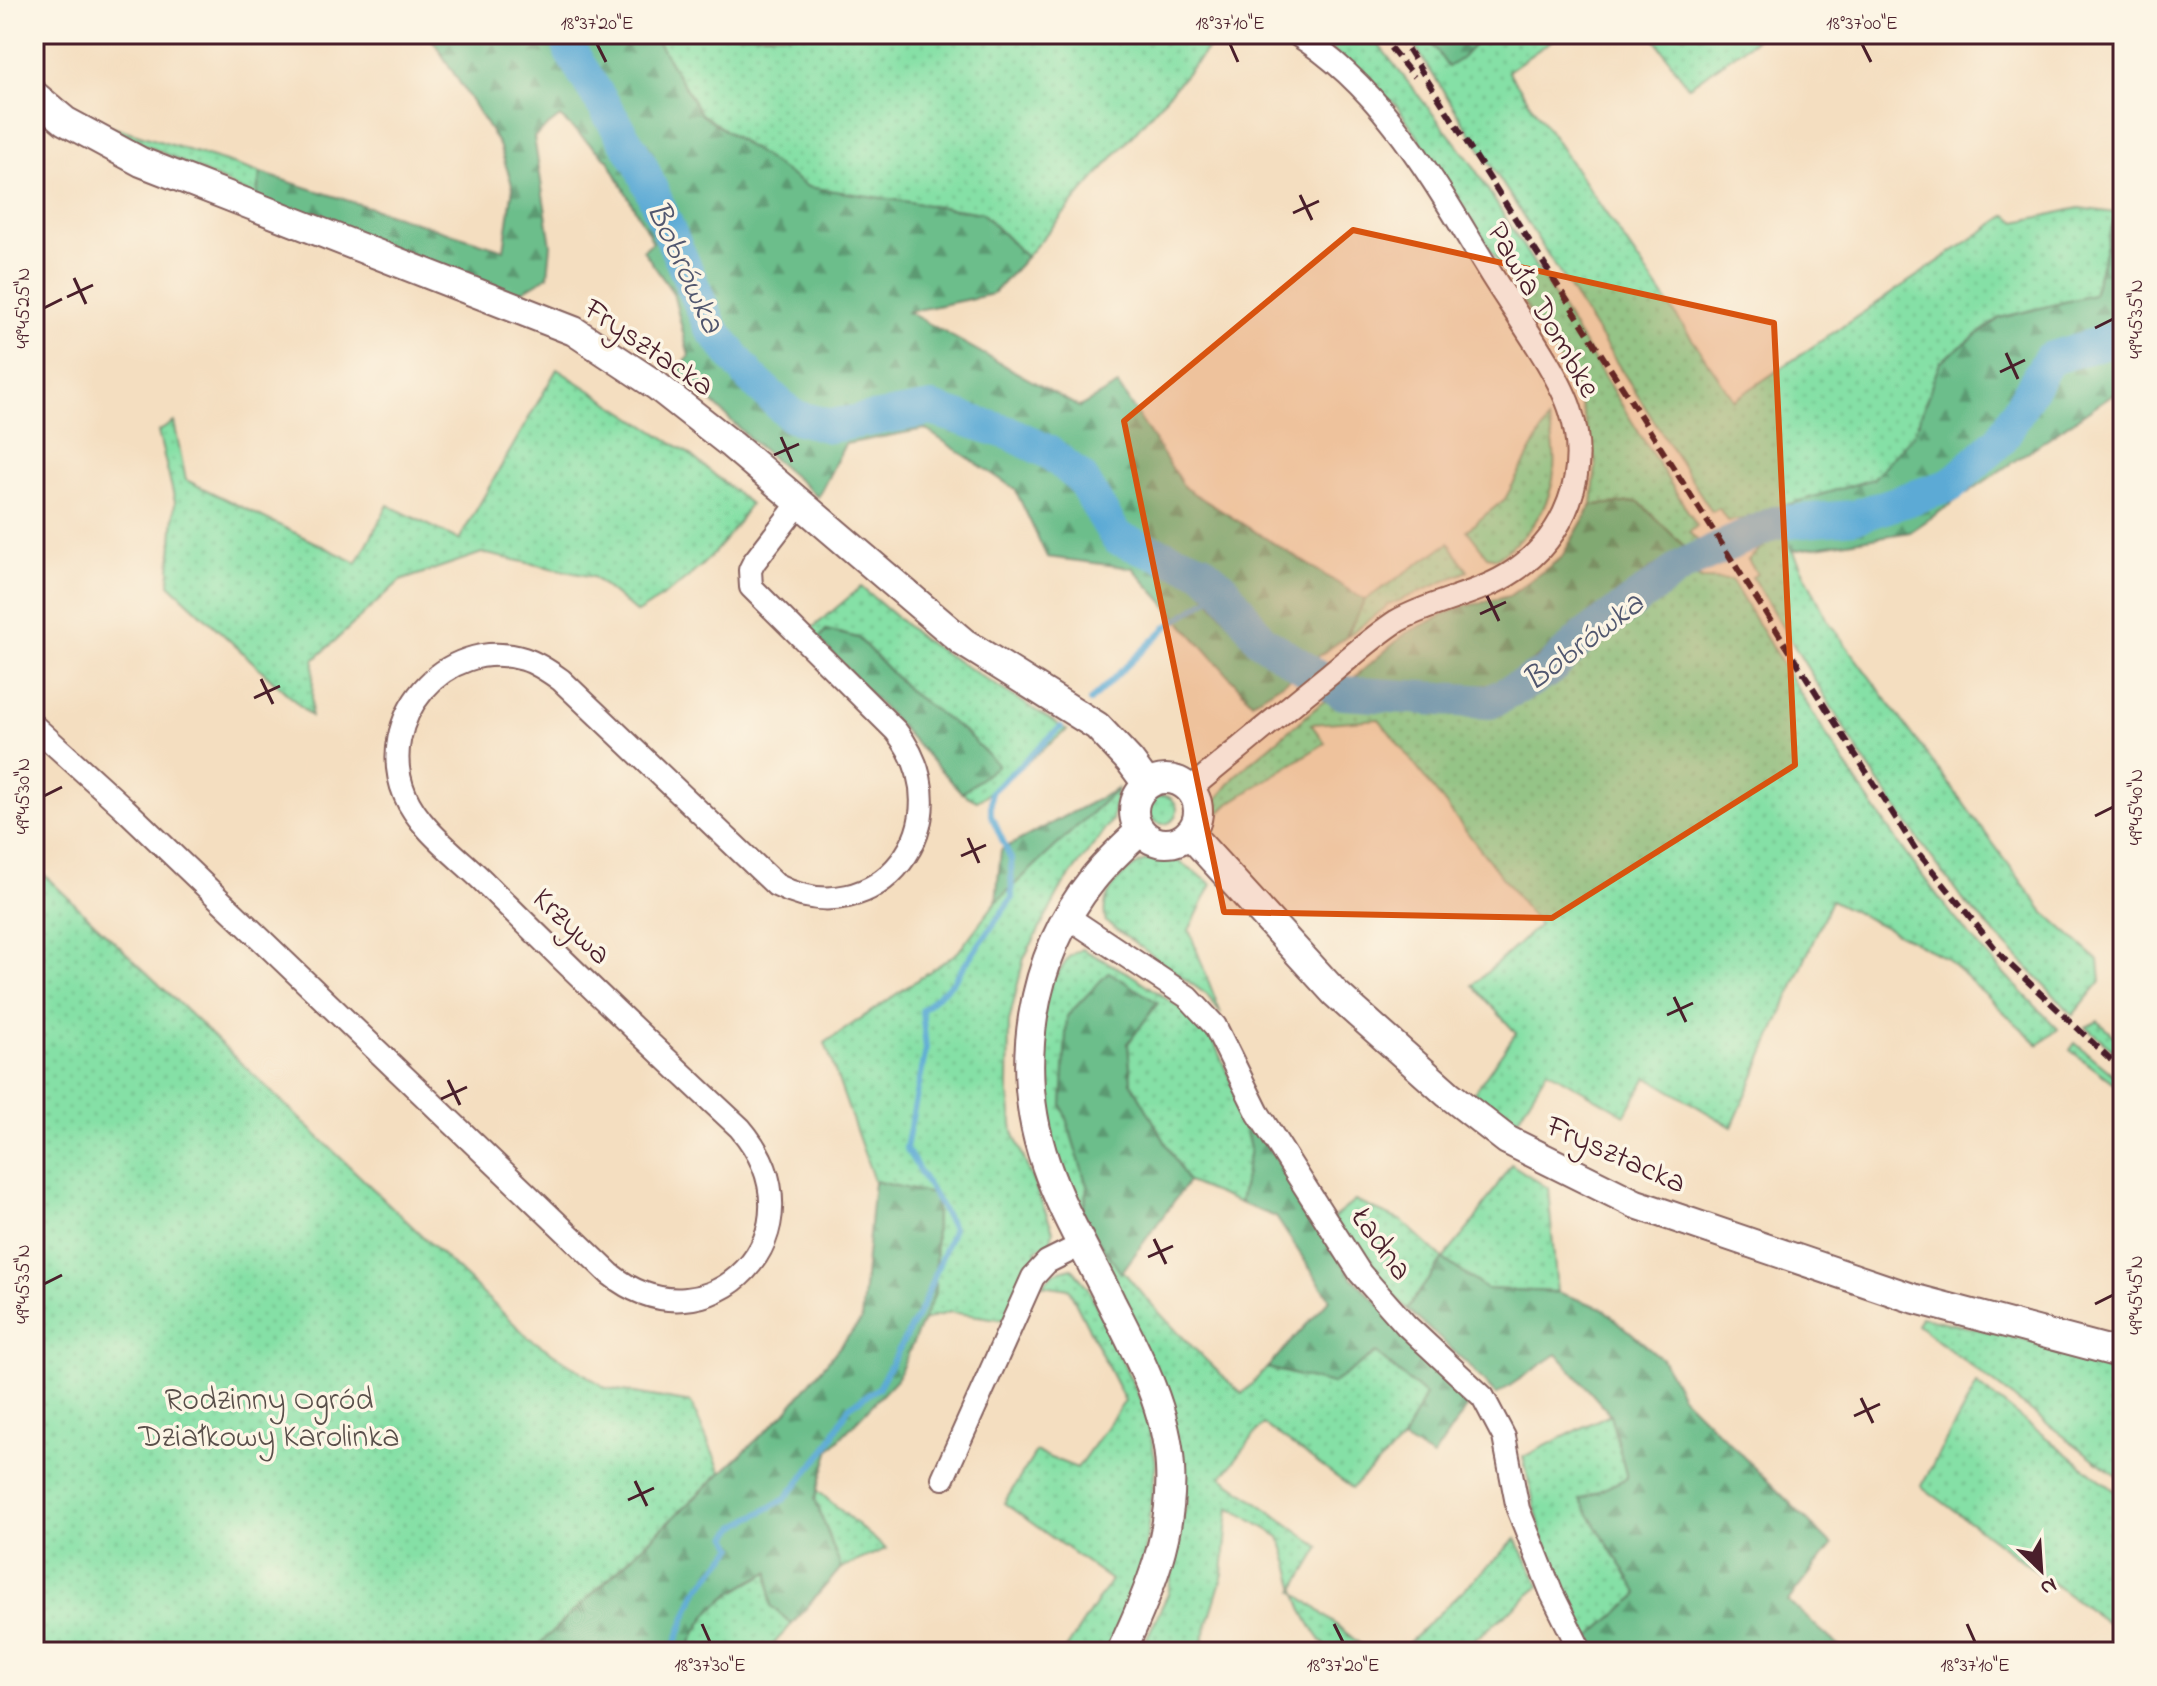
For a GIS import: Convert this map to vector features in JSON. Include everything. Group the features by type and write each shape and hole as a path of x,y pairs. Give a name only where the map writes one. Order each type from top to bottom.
{"street":[{"name":"Pawła Dombke","path":"1190,789 1354,655 1411,614 1514,572 1542,548 1566,515 1577,472 1576,431 1570,409 1535,345 1412,148 1370,96 1322,50 1296,34"},
{"name":"Frysztacka","path":"34,95 65,121 141,162 574,331 657,386 800,502 963,642 1097,726 1147,784"},
{"name":"Krzywa","path":"34,726 124,808 610,1274 622,1284 651,1296 697,1298 716,1290 745,1270 762,1246 773,1201 762,1156 740,1128 562,960 413,810 397,768 398,737 417,697 448,668 479,657 524,659 561,680 776,885 821,897 850,894 877,883 904,858 920,824 924,797 915,759 896,731 754,592 749,578 754,562 770,537 800,502"},
{"path":"1174,779 1190,789 1198,807 1195,826 1189,833 1170,843 1148,839 1140,831 1135,822 1134,801 1147,784 1174,779"},
{"path":"1121,1652 1161,1558 1169,1521 1167,1441 1149,1383 1046,1167 1033,1118 1030,1084 1033,1007 1044,970 1068,917 1093,879 1140,831"},
{"name":"Frysztacka","path":"1189,833 1335,993 1448,1094 1507,1140 1636,1204 1912,1298 2123,1354"},
{"name":"Ładna","path":"1068,917 1188,997 1215,1026 1258,1113 1360,1273 1406,1325 1483,1397 1504,1437 1518,1509 1552,1594 1581,1652"},
{"path":"943,1478 1033,1277 1047,1262 1083,1244"}],"highlighted area":[{"path":"1353,230 1774,323 1795,765 1552,918 1224,912 1124,421"}],"green space":[{"path":"429,34 556,34 582,100 630,170 697,335 735,377 791,420 833,434 940,421 1015,443 1079,488 1101,543 1128,545 1191,577 1244,641 1291,678 1252,702 1133,568 1047,557 1015,489 925,429 845,444 818,497 750,439 679,370 689,356 673,293 643,250 653,242 608,160 560,117 534,137 551,245 548,276 518,294 256,197 261,173 504,250 513,187 499,145"},
{"path":"576,34 653,34 701,114 808,187 982,213 1026,257 993,294 908,312 1079,407 1118,385 1185,488 1365,600 1346,637 1310,662 1267,626 1209,563 1127,529 1065,449 997,418 923,395 845,412 795,408 748,361 716,316 666,194 578,44"},
{"path":"653,34 1221,34 1026,257 982,213 808,188 701,114"},
{"path":"1314,34 1370,34 1470,161 1697,526 1689,532 1698,541 1686,548 1638,502 1592,505 1596,464 1576,387 1447,180 1397,106"},
{"path":"1407,34 1425,34 1448,67 1484,34 1561,34 1508,71 1734,400 2007,215 2017,222 2079,208 2116,213 2093,295 2000,318 1941,362 1914,434 1873,479 1773,510 1828,621 2044,912 2099,961 2101,981 2073,1015 1963,900 1863,759 1752,577 1757,574 1748,560 1768,542 1754,518 1727,521 1719,508 1712,512"},
{"path":"1425,34 1483,35 1461,59 1448,67"},
{"path":"1652,34 1750,34 1755,40 1688,87"},
{"path":"95,121 261,173 256,197"},
{"path":"2116,213 2123,214 2123,387 1910,532 1792,551 1773,509 1873,479 1914,434 1940,362 2000,318 2093,295"},
{"path":"557,369 688,453 750,504 701,566 637,613 593,577 482,553 400,581 314,660 311,716 169,584 175,501 158,432 174,422 186,480 357,563 388,505 459,540"},
{"path":"1548,420 1555,462 1548,498 1539,515 1514,545 1497,558 1487,556 1467,530 1505,499"},
{"path":"1639,502 1686,548 1651,568 1573,632 1500,684 1445,689 1348,683 1406,633 1458,608 1509,596 1561,558 1592,505"},
{"path":"1449,543 1468,571 1389,605 1346,637 1365,600"},
{"path":"1691,574 1702,579 1731,580 1837,752 1923,877 1979,946 2058,1029 2039,1045 1946,958 1831,900 1732,1127 1647,1077 1625,1115 1547,1070 1514,1125 1473,1094 1516,1033 1473,985 1539,925 1379,719 1311,724 1325,743 1231,802 1211,821 1214,803 1237,774 1324,701 1488,713 1533,695 1588,644 1679,577"},
{"path":"861,587 922,639 1067,730 977,801 962,793 997,765 966,733 911,693 858,638 826,630 819,639 810,630"},
{"path":"826,630 858,638 911,693 966,733 998,765 962,793 819,639"},
{"path":"1117,789 1112,820 1062,887 1024,958 1009,1022 1008,1085 1013,1132 1053,1230 1051,1241 1036,1250 1039,1260 1005,1320 950,1312 922,1321 935,1293 936,1196 874,1181 825,1043 958,952 996,902"},
{"path":"1117,789 996,902 1001,850"},
{"path":"1163,796 1173,800 1177,810 1173,820 1163,824 1153,820 1149,810 1153,800"},
{"path":"1161,856 1178,861 1212,884 1189,930 1221,1014 1207,995 1106,922 1107,899 1119,879 1139,864"},
{"name":"Rodzinny Ogród Działkowy Karolinka","path":"34,865 528,1337 606,1388 691,1403 721,1472 531,1652 119,1652 116,1646 102,1652 34,1652"},
{"path":"1082,949 1130,974 1195,1018 1214,1042 1239,1100 1250,1149 1240,1203 1188,1182 1131,1082 1128,1044 1157,1003 1062,1105 1088,1189 1081,1214 1050,1142 1039,1063 1045,991 1070,956"},
{"path":"1109,972 1158,1003 1128,1043 1131,1082 1188,1182 1121,1273 1081,1215 1088,1189 1062,1105 1067,1016"},
{"path":"2098,1021 2123,1044 2123,1058 2086,1027"},
{"path":"2075,1043 2123,1083 2123,1090 2070,1050"},
{"path":"1239,1100 1351,1276 1473,1398 1433,1457 1403,1440 1425,1395 1376,1353 1332,1384 1267,1368 1330,1299 1276,1217 1240,1203 1250,1149"},
{"path":"1511,1164 1548,1188 1557,1292 1486,1289 1443,1259 1472,1224"},
{"path":"874,1181 936,1195 935,1293 897,1379 830,1449 815,1499 841,1568 792,1624 771,1606 769,1572 719,1603 700,1624 688,1652 531,1652 785,1413 861,1321"},
{"path":"1355,1201 1402,1221 1443,1259 1407,1309 1362,1267 1332,1219"},
{"path":"1084,1219 1156,1309 1242,1394 1267,1368 1332,1384 1376,1353 1425,1395 1403,1440 1352,1488 1263,1424 1222,1477 1320,1547 1296,1588 1280,1537 1229,1507 1223,1574 1199,1652 1140,1652 1168,1594 1186,1502 1168,1411"},
{"path":"1443,1259 1486,1289 1557,1292 1602,1308 1662,1359 1682,1396 1832,1545 1788,1601 1845,1652 1597,1652 1588,1639 1639,1594 1580,1500 1627,1478 1610,1414 1557,1354 1496,1395 1470,1366 1407,1309"},
{"path":"1072,1268 1088,1288 1145,1409 1156,1462 1143,1568 1108,1652 1064,1652 1111,1580 1004,1503 1036,1452 1077,1468 1125,1401 1069,1289 1042,1285 1053,1273"},
{"path":"1921,1317 2123,1360 2123,1481 1917,1325"},
{"path":"1977,1384 2123,1497 2123,1635 1921,1486"},
{"path":"1610,1414 1627,1478 1581,1500 1639,1594 1588,1639 1542,1536 1523,1457"},
{"path":"818,1491 886,1549 841,1568 815,1499"},
{"path":"1516,1539 1540,1586 1460,1652 1399,1652"},
{"path":"769,1572 771,1606 792,1624 766,1652 688,1652 701,1624 719,1603"},
{"path":"1297,1593 1370,1652 1330,1652 1309,1622"}],"waterway":[{"name":"Bobrówka","path":"566,34 571,52 640,164 711,328 751,378 792,416 830,426 932,409 1012,434 1050,453 1081,478 1117,538 1202,570 1224,589 1261,640 1343,693 1490,702 1547,672 1585,636 1684,565 1775,523 1854,517 1951,485 2001,439 2049,359 2123,336"},
{"path":"1090,701 1168,626 1224,589"},
{"path":"672,1652 696,1592 734,1547 728,1537 735,1527 785,1499 826,1449 849,1407 878,1388 923,1305 953,1228 906,1148 926,1050 922,1010 952,983 1012,898 1011,859 991,815 991,792 1061,727"}],"railway":[{"path":"1379,34 1414,77"},
{"path":"1398,34 1916,850 2004,959 2123,1071"}]}
